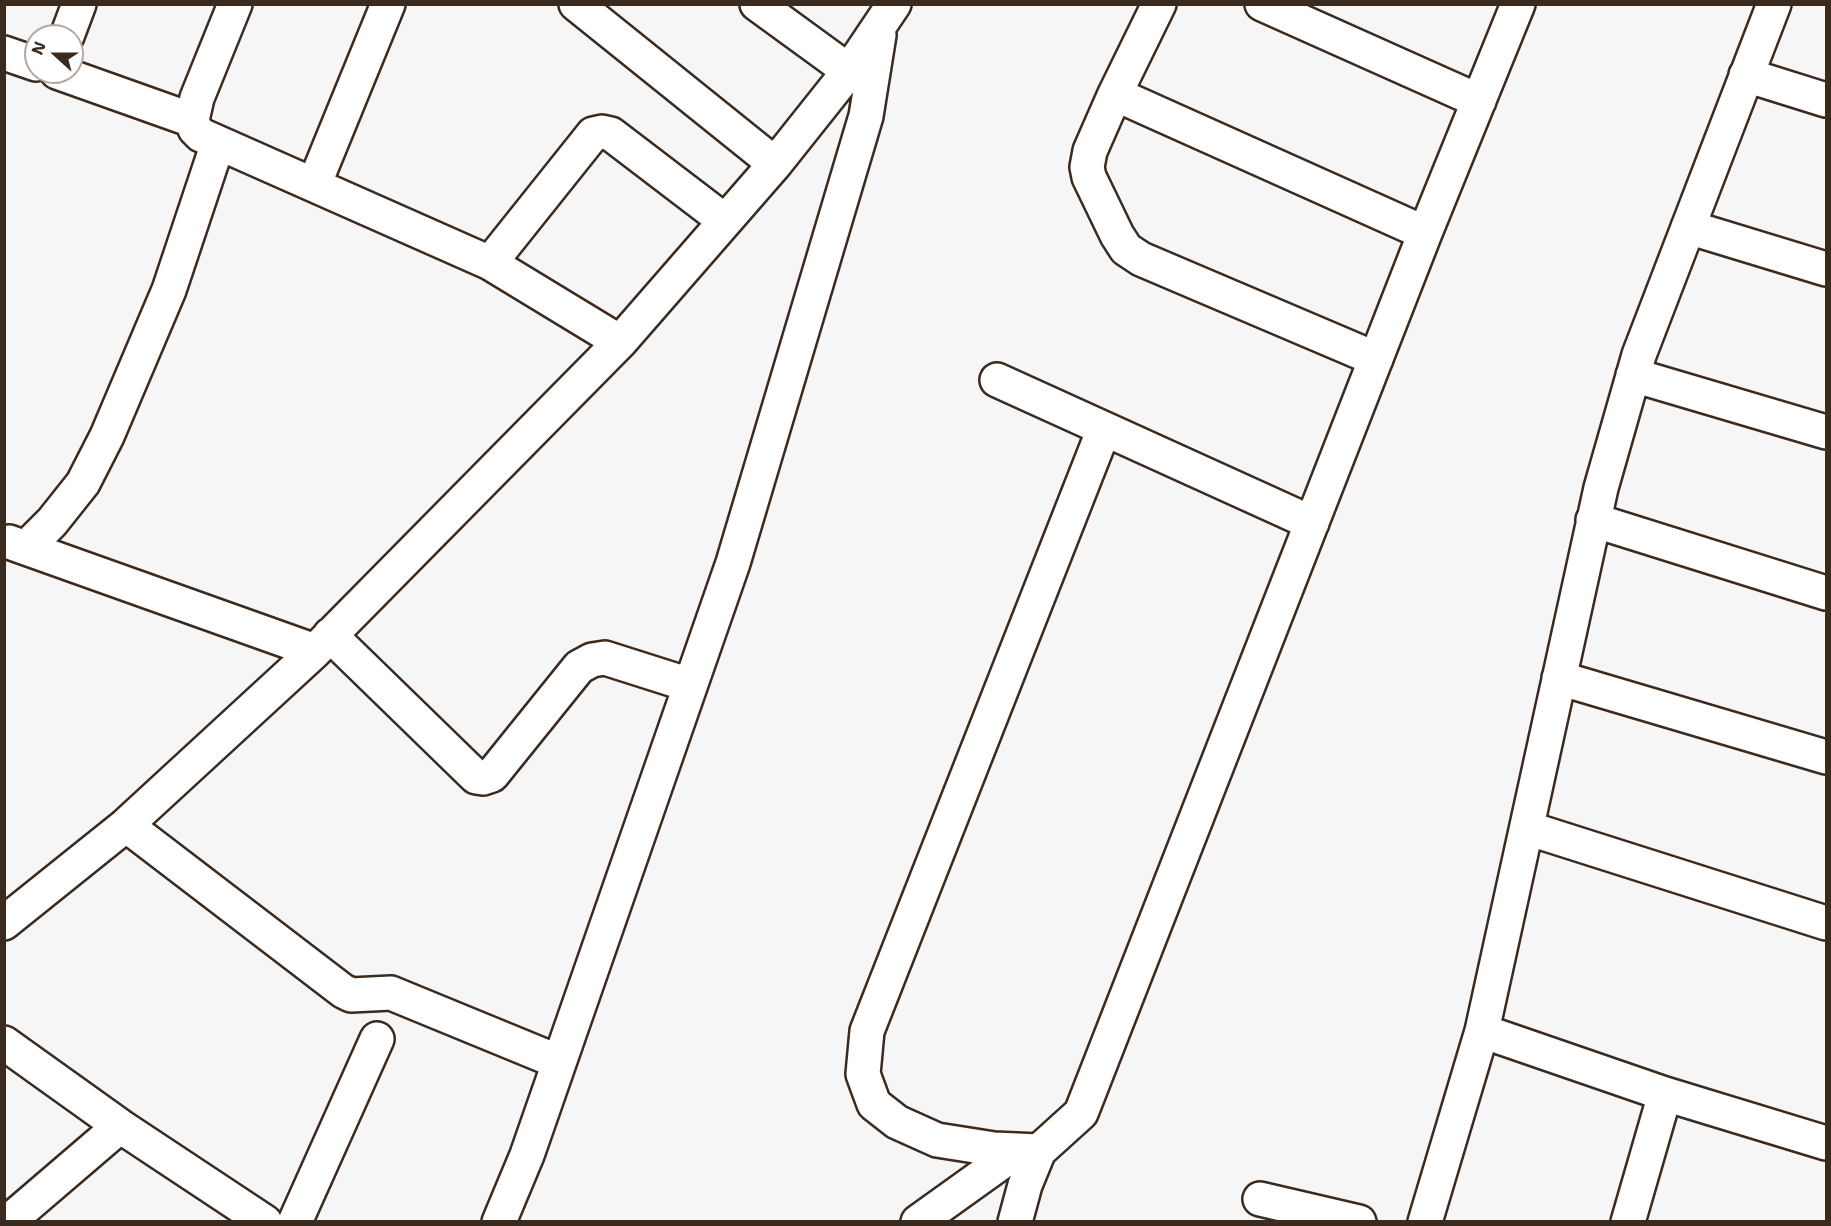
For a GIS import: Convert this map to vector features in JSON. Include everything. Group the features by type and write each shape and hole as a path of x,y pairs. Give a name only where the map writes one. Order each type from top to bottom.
{"street":[{"path":"72,24 79,4"},
{"path":"235,4 197,98 192,120 195,129 201,135 490,263 620,342"},
{"path":"314,185 388,4"},
{"path":"576,4 775,164"},
{"path":"758,4 849,71"},
{"path":"1159,4 1090,150 1087,167 1089,177 1117,235 1126,249 1141,259 1376,358"},
{"path":"1262,4 1479,101"},
{"path":"918,1221 1028,1151 1081,1113 1425,233 1518,4"},
{"path":"1425,1221 1482,1031 1593,520 1633,375 1774,4"},
{"path":"4,924 126,825 322,643 620,342 775,164 849,71 887,14"},
{"path":"499,1221 527,1155 733,563 866,117 887,14"},
{"path":"4,53 24,60"},
{"path":"1746,75 1827,100"},
{"path":"84,82 192,120"},
{"path":"1115,94 1425,233"},
{"path":"490,263 593,134 611,134 725,221"},
{"path":"11,544 52,522 83,483 107,436 169,290 218,143"},
{"path":"1688,227 1827,269"},
{"path":"1633,375 1827,432"},
{"path":"997,380 1312,523"},
{"path":"1028,1151 938,1140 897,1122 874,1104 863,1074 867,1031 1104,429"},
{"path":"1593,520 1827,593"},
{"path":"11,544 322,643 476,777 483,778 492,775 579,667 592,660 605,658 690,685"},
{"path":"1559,678 1827,757"},
{"path":"126,825 351,995 391,993 559,1062"},
{"path":"1527,828 1827,923"},
{"path":"1482,1031 1665,1094 1827,1143"},
{"path":"295,1221 377,1039"},
{"path":"4,1043 120,1126 265,1221"},
{"path":"1628,1221 1665,1094"},
{"path":"8,1221 120,1126"},
{"path":"1015,1221 1025,1185 1028,1151"},
{"path":"1260,1199 1359,1221"}]}
